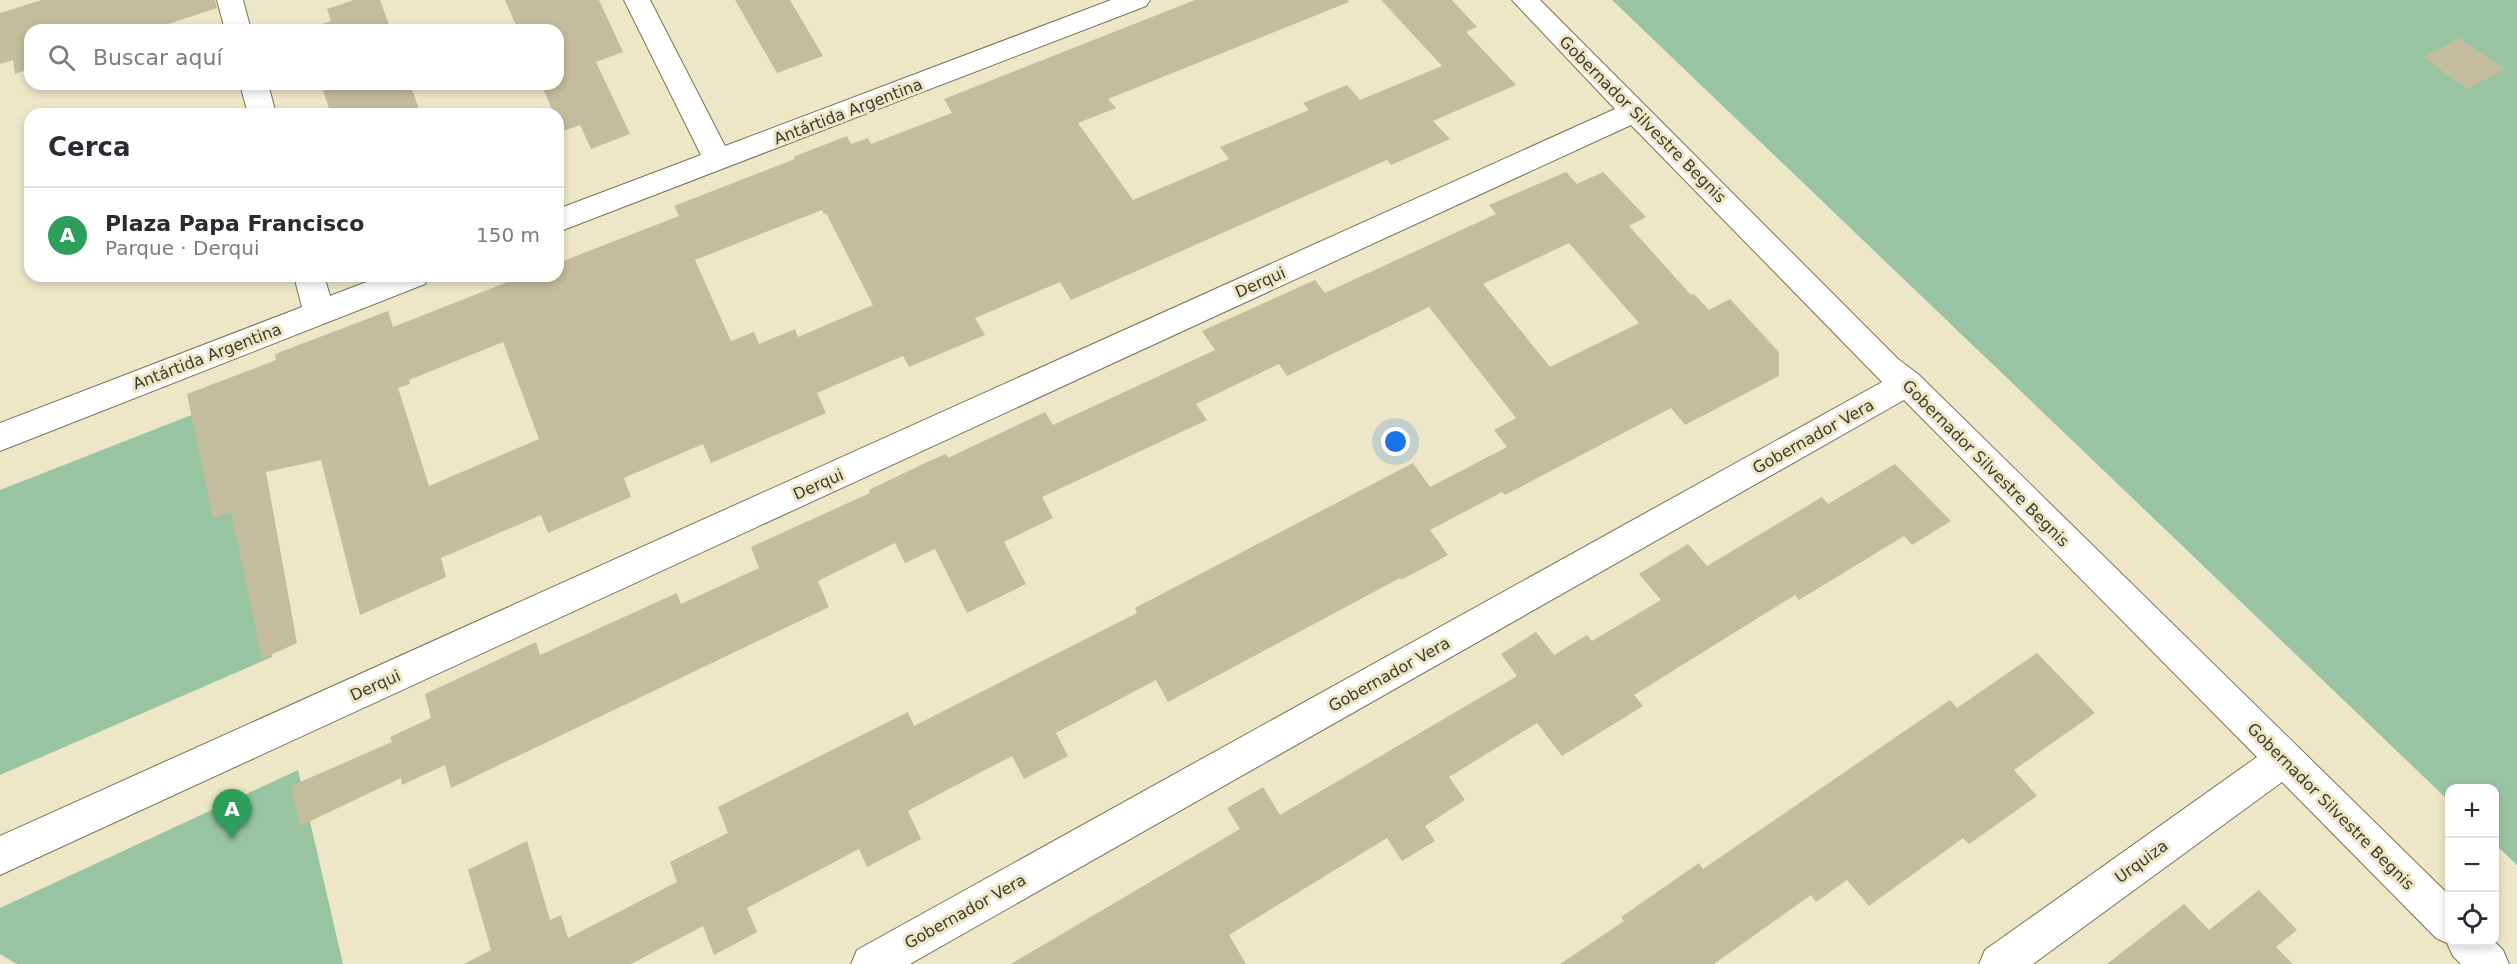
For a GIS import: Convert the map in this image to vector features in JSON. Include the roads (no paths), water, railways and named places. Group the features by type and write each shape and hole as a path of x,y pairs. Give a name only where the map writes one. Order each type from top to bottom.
{"street":[{"path":"230,0 236,24"},
{"path":"637,0 718,160"},
{"name":"Antártida Argentina","path":"564,219 718,160 1084,9 1137,0"},
{"name":"Gobernador Silvestre Begnis","path":"1525,0 1887,368 1906,383 2445,919"},
{"path":"256,90 260,108"},
{"name":"Derqui","path":"0,856 1635,111"},
{"path":"311,282 319,312"},
{"name":"Antártida Argentina","path":"0,437 398,282"},
{"name":"Gobernador Vera","path":"871,964 1906,383"},
{"name":"Urquiza","path":"1999,964 2284,759"},
{"path":"2471,946 2489,964"}],"place":[{"name":"Plaza Papa Francisco","path":"232,839"}]}
